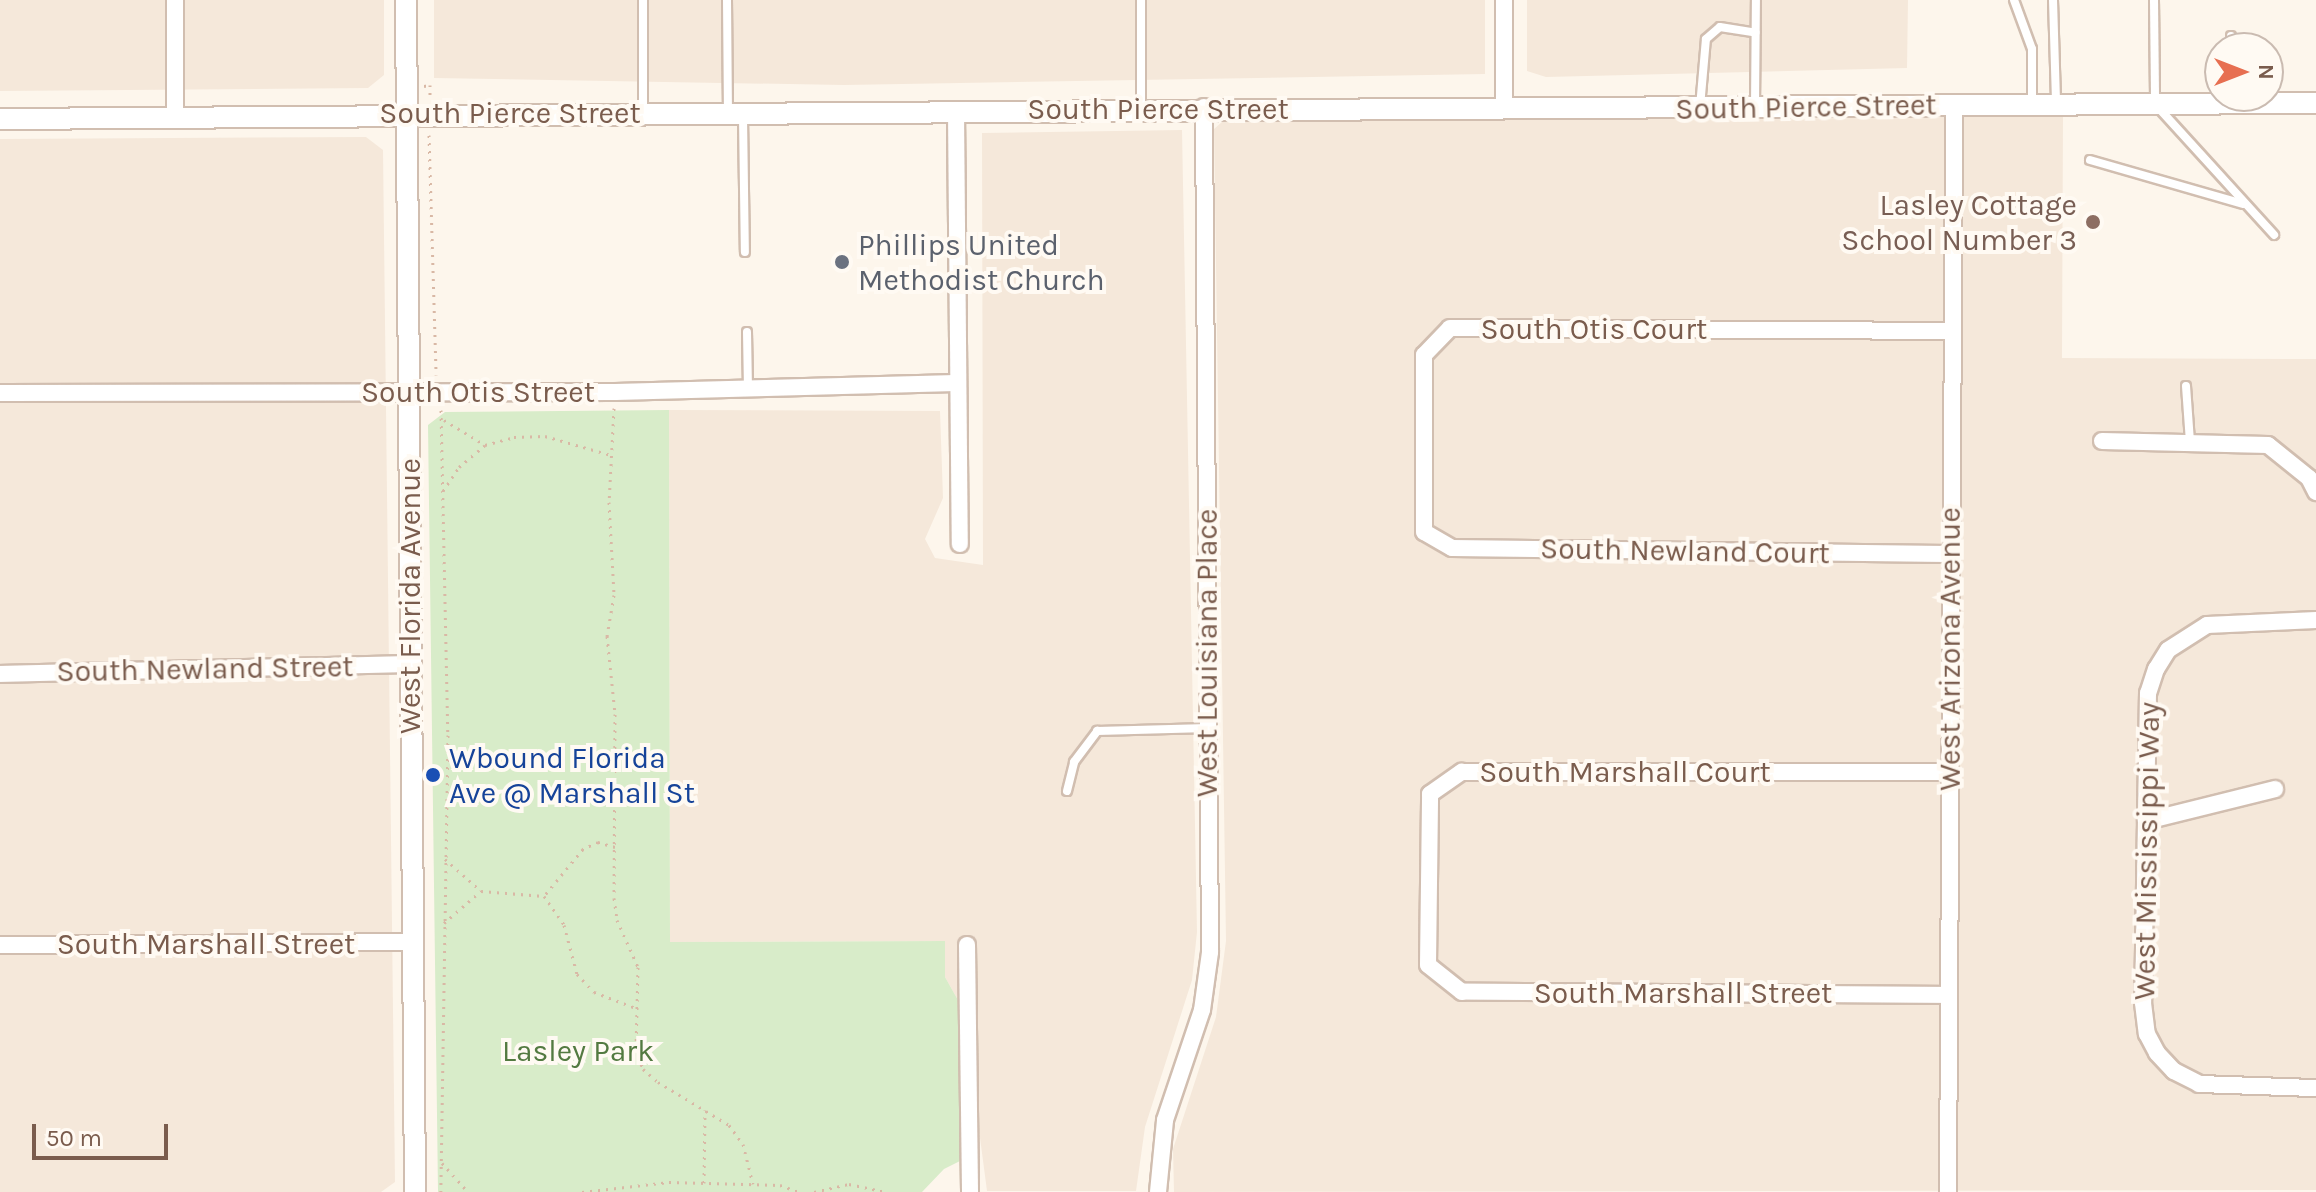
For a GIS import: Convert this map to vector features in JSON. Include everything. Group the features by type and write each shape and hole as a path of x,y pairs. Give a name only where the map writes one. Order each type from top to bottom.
{"street":[{"path":"175,0 175,120"},
{"name":"West Florida Avenue","path":"406,0 415,1192"},
{"path":"1504,0 1504,110"},
{"name":"South Pierce Street","path":"0,119 175,120 407,113 1204,107 1504,110 2204,101"},
{"name":"South Pierce Street","path":"2284,102 2316,103"},
{"name":"West Arizona Avenue","path":"1948,1192 1954,105"},
{"name":"West Louisiana Place","path":"1158,1192 1165,1120 1202,1010 1210,952 1204,107"},
{"path":"956,111 956,383 960,544"},
{"name":"South Otis Court","path":"1424,532 1424,355 1450,328 1951,331"},
{"name":"South Otis Street","path":"0,393 409,392 440,400 956,383"},
{"path":"2102,441 2268,445 2312,485"},
{"name":"South Newland Court","path":"1424,532 1452,548 1950,554"},
{"name":"West Mississippi Way","path":"2316,620 2231,621 2187,635 2168,650 2148,693 2143,1003 2147,1034 2174,1071 2199,1084 2233,1088 2316,1088"},
{"name":"South Newland Street","path":"0,674 411,664"},
{"name":"South Marshall Court","path":"1428,965 1430,794 1462,772 1950,772"},
{"path":"2146,821 2275,789"},
{"name":"South Marshall Street","path":"0,945 413,942"},
{"path":"967,945 970,1192"},
{"name":"South Marshall Street","path":"1428,965 1462,992 1948,995"}],"lane":[{"path":"643,0 643,112"},
{"path":"727,0 745,252"},
{"path":"1141,0 1141,108"},
{"path":"1755,107 1756,0"},
{"path":"2014,0 2032,49 2032,105"},
{"path":"2053,0 2056,104"},
{"path":"2154,0 2155,104 2274,235"},
{"path":"1700,108 1706,39 1720,27 1756,33"},
{"path":"2090,160 2245,204"},
{"path":"747,332 748,388"},
{"path":"2186,386 2190,442"},
{"path":"1067,791 1074,762 1097,731 1208,728"}],"path":[{"path":"429,139 433,364 442,419 448,735 443,857 447,1098 441,1192"},
{"path":"614,407 611,455 614,595 607,636 615,714 614,898 617,920 638,967 636,1049 643,1069 729,1125 743,1144 753,1184"},
{"path":"442,419 485,445"},
{"path":"442,494 459,467 485,445 545,436 611,455"},
{"path":"544,896 583,849 598,842 615,847"},
{"path":"443,857 481,891 544,896"},
{"path":"443,925 481,891"},
{"path":"544,896 564,925 577,974 594,992 636,1008"},
{"path":"704,1183 705,1110"},
{"path":"441,1161 468,1192"},
{"path":"582,1192 598,1186 704,1183 753,1184 799,1192"},
{"path":"814,1192 849,1184 886,1192"}],"shaded area":[{"path":"0,0 384,0 384,75 368,88 0,91"},
{"path":"434,0 1485,0 1485,74 844,85 434,78"},
{"path":"1527,0 1908,0 1907,68 1546,77 1527,71"},
{"path":"2063,116 2062,358 2316,359 2316,1190 1174,1192 1173,1149 1216,1017 1226,941 1214,129 1222,122"},
{"path":"1182,130 1197,932 1192,980 1145,1127 1136,1191 987,1191 963,1009 945,977 944,941 670,942 669,410 940,411 943,498 925,539 935,558 983,565 982,133"},
{"path":"366,137 383,150 395,1182 381,1192 0,1192 0,139"}],"green space":[{"name":"Lasley Park","path":"669,410 670,942 945,941 945,977 963,1009 964,1159 944,1169 922,1192 438,1192 428,425 445,412"}],"place":[{"name":"Lasley Cottage School Number 3","path":"2093,222"},
{"name":"Phillips United Methodist Church","path":"842,262"},
{"name":"Wbound Florida Ave @ Marshall St","path":"433,775"}]}
